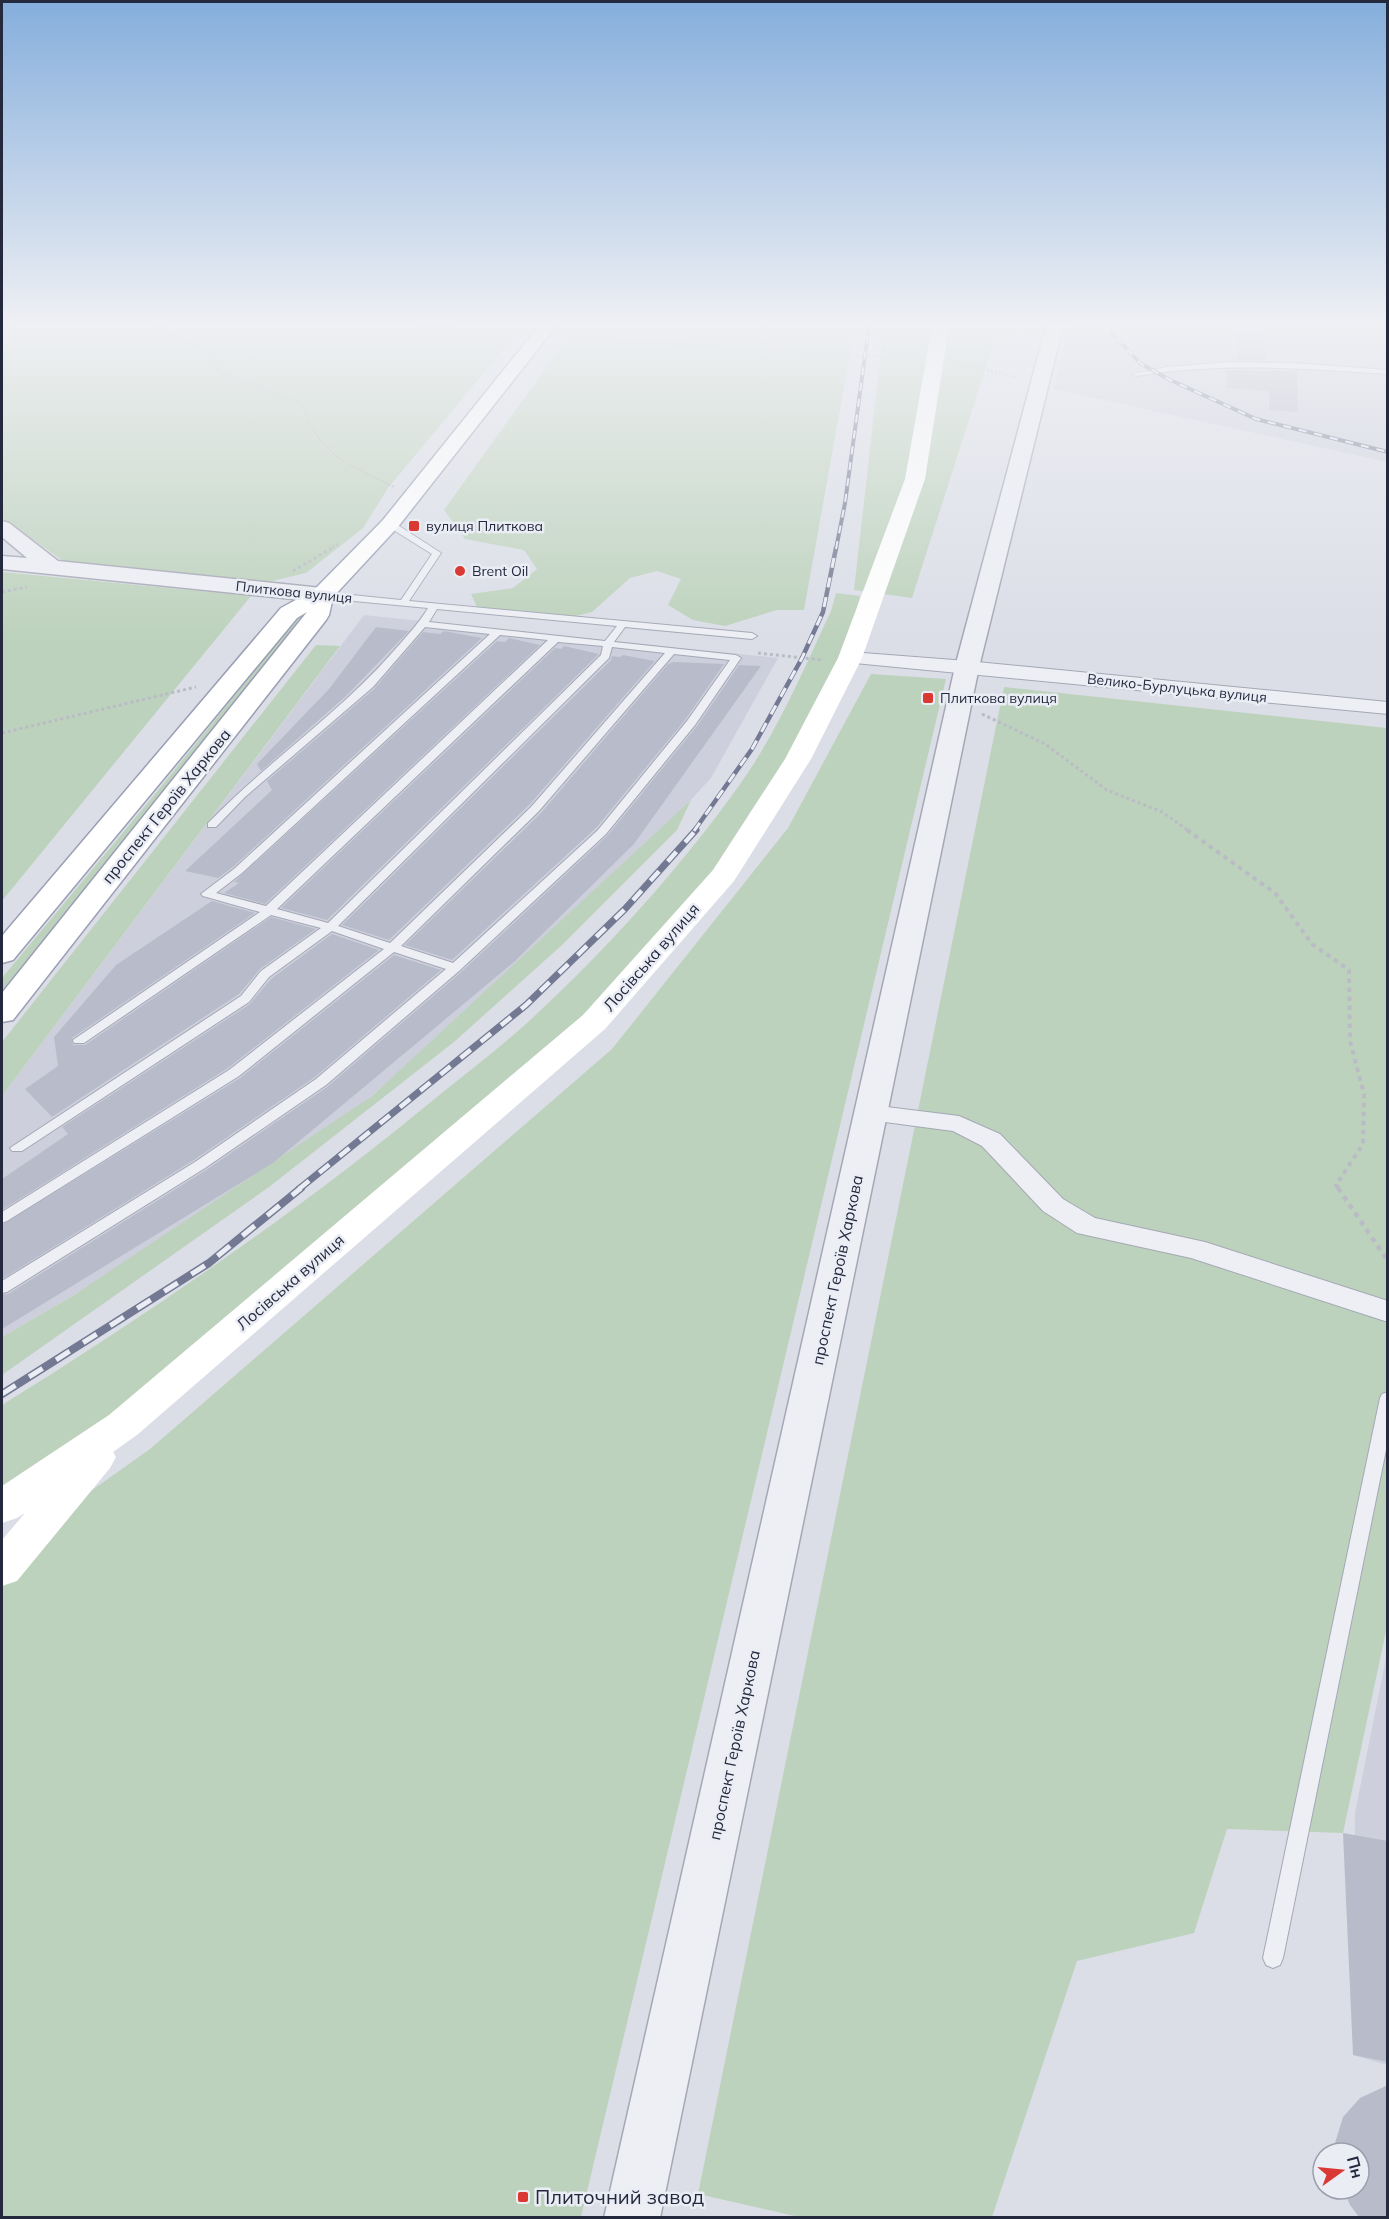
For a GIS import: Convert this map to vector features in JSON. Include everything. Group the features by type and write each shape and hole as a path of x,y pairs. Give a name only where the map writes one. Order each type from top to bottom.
{"main road":[{"name":"проспект Героїв Харкова","path":"2,954 289,613 322,595 390,524 466,430"},
{"name":"Лосівська вулиця","path":"123,1425 594,1022 724,875 798,759 850,658 915,479 924,430"},
{"name":"проспект Героїв Харкова","path":"2,1013 318,615 322,595"},
{"path":"2,1507 123,1425"},
{"path":"2,1569 123,1425"}],"street":[{"name":"проспект Героїв Харкова","path":"632,2217 959,703 1029,430"},
{"path":"2,527 52,567"},
{"name":"Плиткова вулиця","path":"2,562 322,595"},
{"path":"850,658 967,667"},
{"name":"Велико-Бурлуцька вулиця","path":"967,667 1388,708"},
{"path":"871,1113 959,1124 991,1140 1053,1205 1087,1226 1195,1249 1388,1312"}],"lane":[{"path":"390,524 437,553 403,603"},
{"name":"Плиткова вулиця","path":"322,595 752,636"},
{"path":"212,825 241,795 369,685 423,624 434,606"},
{"path":"2,1288 200,1165 321,1082 455,968 602,832 691,723 736,658 423,624"},
{"path":"17,1148 245,999 265,974 330,927 606,656 608,644 622,625"},
{"path":"455,968 330,927 267,912 207,894 238,871 498,632"},
{"path":"79,1040 267,912 555,639"},
{"path":"2,1218 234,1073 392,948 534,809 671,652"},
{"path":"1273,1958 1388,1398"}],"path":[{"path":"314,430 319,439 342,461 400,490"},
{"path":"292,571 342,542"},
{"path":"2,733 196,687"},
{"path":"959,703 1045,744 1107,790 1162,812 1275,892 1312,944 1349,970 1350,1041 1364,1094 1363,1144 1336,1185 1388,1261"}],"shaded area":[{"path":"1239,430 1387,430 1387,462"},
{"path":"364,615 778,658 711,778 596,902 283,1172 2,1337 2,1096"},
{"path":"1387,1653 1387,2065 1353,2055 1355,1813"}],"green space":[{"path":"2,430 437,430 388,488 363,528 306,573 268,582 65,562 2,518"},
{"path":"502,430 836,430 804,610 777,610 725,626 693,620 668,605 681,579 657,571 630,578 592,612 576,616 477,607 471,594 513,588 537,569 524,550 465,539 444,510"},
{"path":"872,430 966,430 912,598 854,590"},
{"path":"2,572 251,596 2,901"},
{"path":"836,593 860,596 848,644 828,687 705,896 619,985 2,1507 2,1405 170,1296 279,1220 482,1061 556,996 612,940 665,880 738,787 765,745 789,701 831,611"},
{"path":"297,618 303,619 168,789 2,991 2,978"},
{"path":"316,645 340,646 2,1096 2,1042"},
{"path":"871,674 946,679 581,2217 2,2217 2,1554 150,1449 612,1049 788,828"},
{"path":"1004,687 1387,728 1388,1622 1343,1833 1227,1829 1194,1933 1077,1961 992,2217 799,2217 698,2194"},
{"path":"691,800 677,830 562,945 454,1042 269,1187 2,1375 2,1337 74,1295 372,1096"}],"building":[{"path":"376,627 409,631 346,696 261,771 257,764 329,689"},
{"path":"444,631 482,638 233,867 218,878 185,871 272,790 267,781 374,689 423,632 440,634"},
{"path":"509,638 540,645 265,904 224,893 239,883 234,882 497,641 505,642"},
{"path":"564,646 599,654 327,920 281,908 555,648 561,649"},
{"path":"623,655 655,661 529,805 389,940 342,925 611,660 612,656"},
{"path":"673,662 724,664 685,720 596,828 452,960 405,945 541,813 668,664"},
{"path":"739,665 761,666 634,844 514,962 273,1163 2,1329 2,1295 8,1294 206,1170 327,1087 460,973 608,835 697,726"},
{"path":"212,901 255,913 72,1038 73,1045 85,1045 271,917 316,929 260,969 239,994 52,1117 25,1089 58,1066 54,1037 116,965"},
{"path":"332,934 379,950 228,1068 2,1210 2,1179 68,1134 62,1127 250,1004 271,979"},
{"path":"394,955 441,970 315,1077 194,1160 2,1279 2,1225 240,1078"},
{"path":"1343,1833 1388,1841 1388,2062 1353,2055"},
{"path":"1388,2085 1388,2217 1359,2217 1348,2201 1371,2201 1371,2141 1336,2141 1343,2117 1360,2098"}],"railway":[{"path":"836,549 855,430"},
{"path":"1298,430 1388,452"},
{"path":"694,831 752,749 802,658 823,612 836,548"},
{"path":"299,1189 526,1005 625,909 696,830"},
{"path":"2,1394 209,1263 301,1188"}],"place":[{"name":"вулиця Плиткова","path":"414,526"},
{"name":"Brent Oil","path":"460,571"},
{"name":"Плиткова вулиця","path":"928,698"},
{"name":"Плиточний завод","path":"523,2197"}]}
